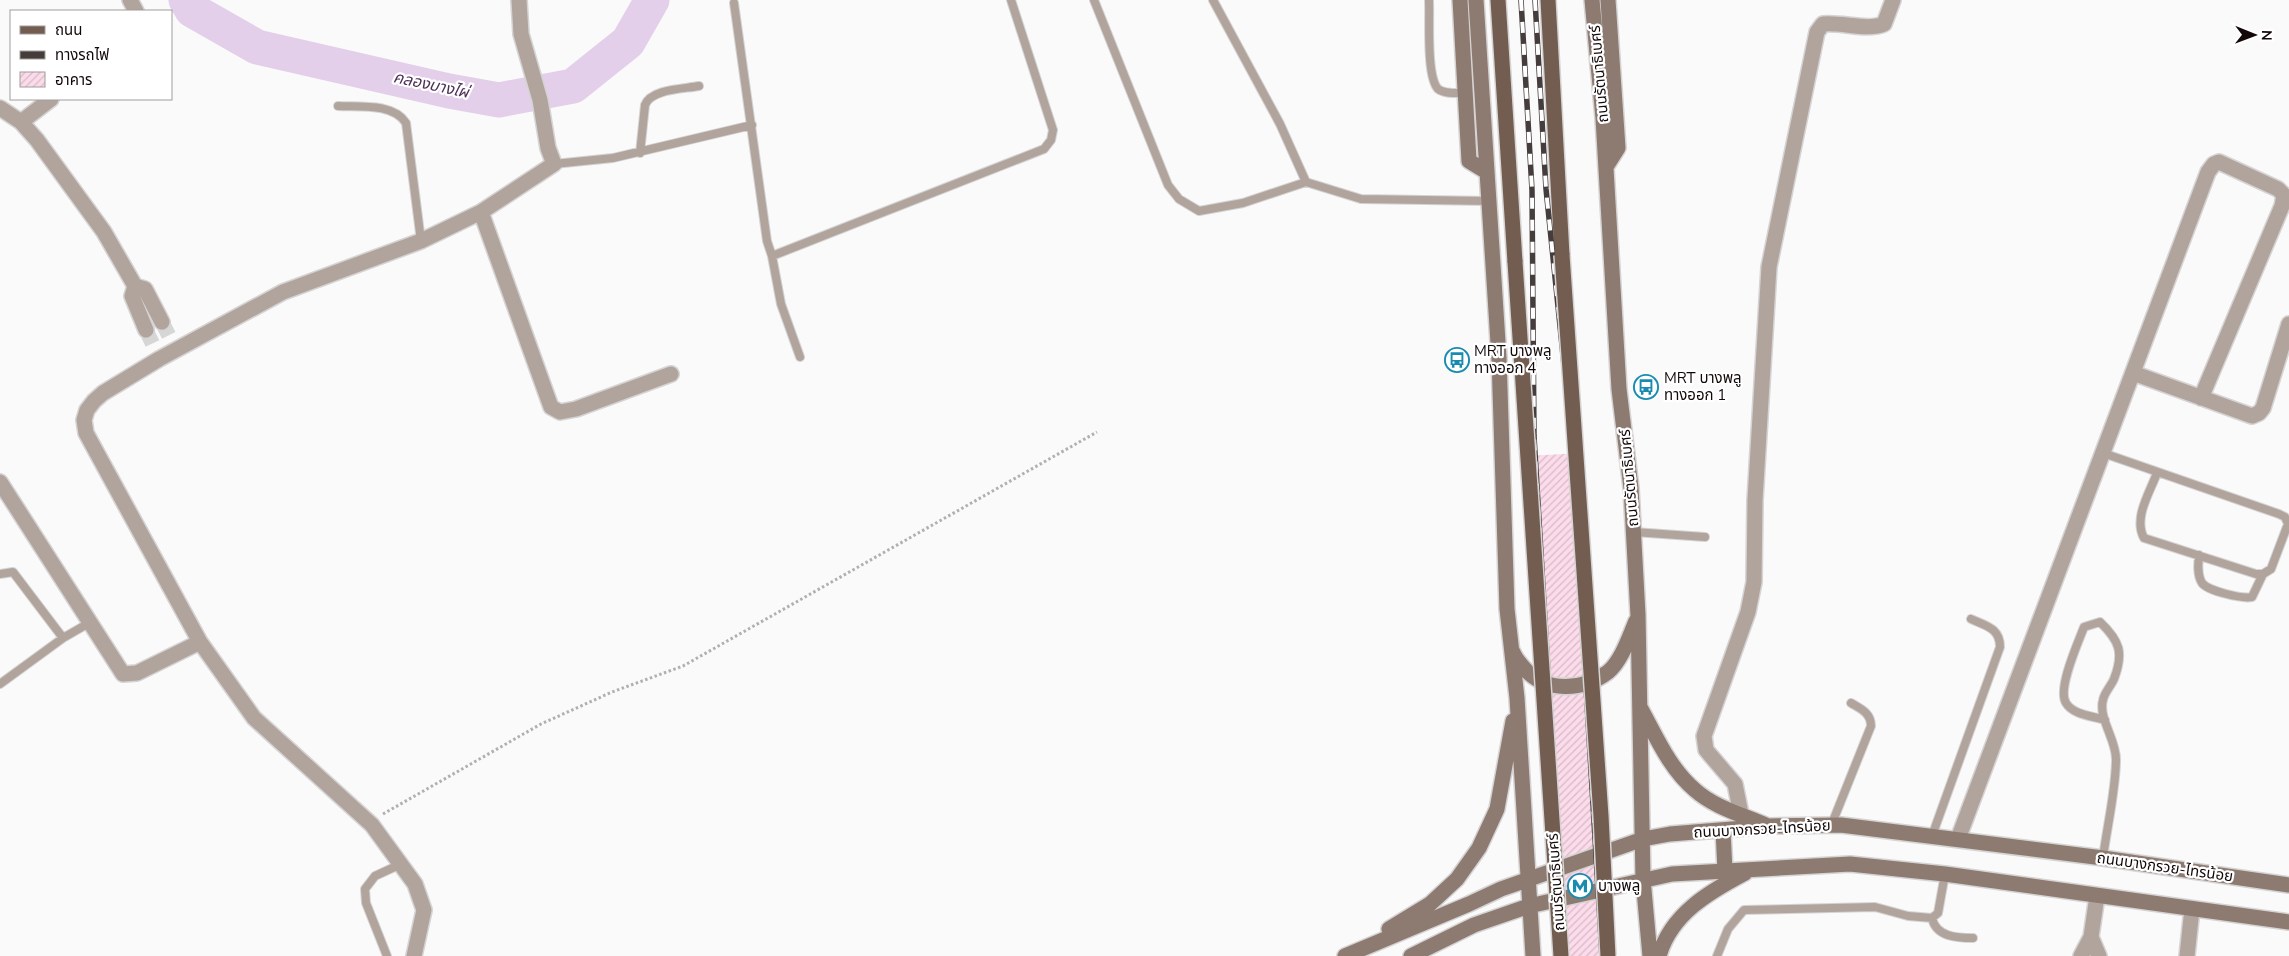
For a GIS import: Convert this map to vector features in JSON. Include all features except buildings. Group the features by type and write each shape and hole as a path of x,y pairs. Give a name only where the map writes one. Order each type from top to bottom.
{"main road":[{"path":"1460,0 1469,161 1487,172"},
{"name":"ถนนรัตนาธิเบศร์","path":"1476,0 1499,358 1509,633 1517,698 1533,956"},
{"name":"ถนนรัตนาธิเบศร์","path":"1498,0 1561,956"},
{"path":"1548,0 1562,256 1600,806 1608,956"},
{"name":"ถนนรัตนาธิเบศร์","path":"1592,0 1606,167 1619,388 1631,488 1634,532 1638,615 1643,879 1650,956"},
{"path":"1606,167 1618,148 1608,0"},
{"path":"1509,633 1514,657 1528,674 1550,686 1563,688 1592,682 1610,670 1624,648 1638,615"},
{"path":"1349,954 1430,904 1457,879 1479,848 1497,809 1517,698"},
{"path":"1640,706 1673,768 1696,791 1768,826"},
{"name":"ถนนบางกรวย-ไทรน้อย","path":"1349,954 1528,879 1643,840 1670,834 1768,826 1831,826 1932,836 2289,885"},
{"path":"1723,830 1725,871"},
{"path":"1411,956 1474,925 1529,906 1643,879 1672,874 1850,864 1945,874 2289,922"},
{"path":"1659,956 1669,932 1684,912 1705,896 1751,870"}],"street":[{"path":"414,956 424,910 415,884 372,825 254,718 200,642 84,428 87,410 94,401 157,354 283,292 421,241 481,212 554,164 548,148 540,100 521,34 519,0"},
{"path":"1741,814 1735,784 1706,750 1704,736 1748,612 1754,582 1755,500 1770,257 1816,32 1823,24 1839,22 1876,27 1884,24 1892,0"},
{"path":"21,122 50,100"},
{"path":"0,108 21,122 37,140 104,232 135,286 145,290 162,322"},
{"path":"1958,839 2208,172 2214,164 2220,162 2278,189 2284,195 2282,206 2201,398"},
{"path":"481,212 551,407 560,412 576,409 671,374"},
{"path":"135,286 132,296 146,330"},
{"path":"2133,373 2252,416 2259,413 2263,408 2289,324"},
{"path":"0,482 89,623 125,675 137,673 200,642"},
{"path":"2081,956 2091,937 2097,896"},
{"path":"2187,956 2192,909"},
{"path":"2091,937 2099,956"}],"lane":[{"path":"772,256 1044,149 1051,140 1053,130 1011,0"},
{"path":"1094,0 1168,185 1179,199 1199,211 1243,203 1306,182 1360,199 1489,201"},
{"path":"1213,0 1280,124 1306,182"},
{"path":"1429,0 1431,74 1437,88 1442,92 1465,93"},
{"path":"734,3 767,241 772,256 781,304 800,357"},
{"path":"640,153 645,105 648,99 657,94 698,86"},
{"path":"338,106 376,108 394,112 401,116 406,123 421,241"},
{"path":"554,164 613,158 640,153 752,125"},
{"path":"2102,454 2158,473 2285,517 2288,524 2272,570 2263,574 2144,538 2140,530 2139,521 2158,473"},
{"path":"1634,532 1705,537"},
{"path":"2198,555 2198,572 2202,584 2209,588 2244,598 2252,597 2263,574"},
{"path":"0,574 13,572 63,638"},
{"path":"1932,836 2000,646 2000,637 1996,630 1971,619"},
{"path":"2103,858 2116,758 2113,737 2105,720 2102,700 2114,679 2120,649 2112,634 2100,622 2084,627 2063,690 2066,703 2076,712 2105,720"},
{"path":"0,684 63,638 89,623"},
{"path":"1831,826 1871,726 1871,719 1867,713 1850,703"},
{"path":"387,956 366,903 365,889 375,876 402,864"},
{"path":"1717,956 1728,929 1734,919 1744,910 1875,907 1908,916 1932,918 1938,913 1945,874"},
{"path":"1932,918 1933,923 1941,932 1949,936 1973,938"}],"path":[{"path":"372,825 384,814 541,724 612,692 683,666 1097,432"}],"waterway":[{"name":"คลองบางไผ่","path":"186,0 192,10 257,47 449,91 499,100 573,86 628,42 652,0"}],"tunnel":[{"path":"162,322 171,340"},
{"path":"146,330 155,349"}],"railway":[{"path":"1521,0 1532,190 1534,436 1565,956"},
{"path":"1535,0 1546,189 1571,434 1602,956"}],"place":[{"name":"MRT บางพลู ทางออก 4","path":"1457,360"},
{"name":"MRT บางพลู ทางออก 1","path":"1646,387"},
{"name":"บางพลู","path":"1580,886"}]}
